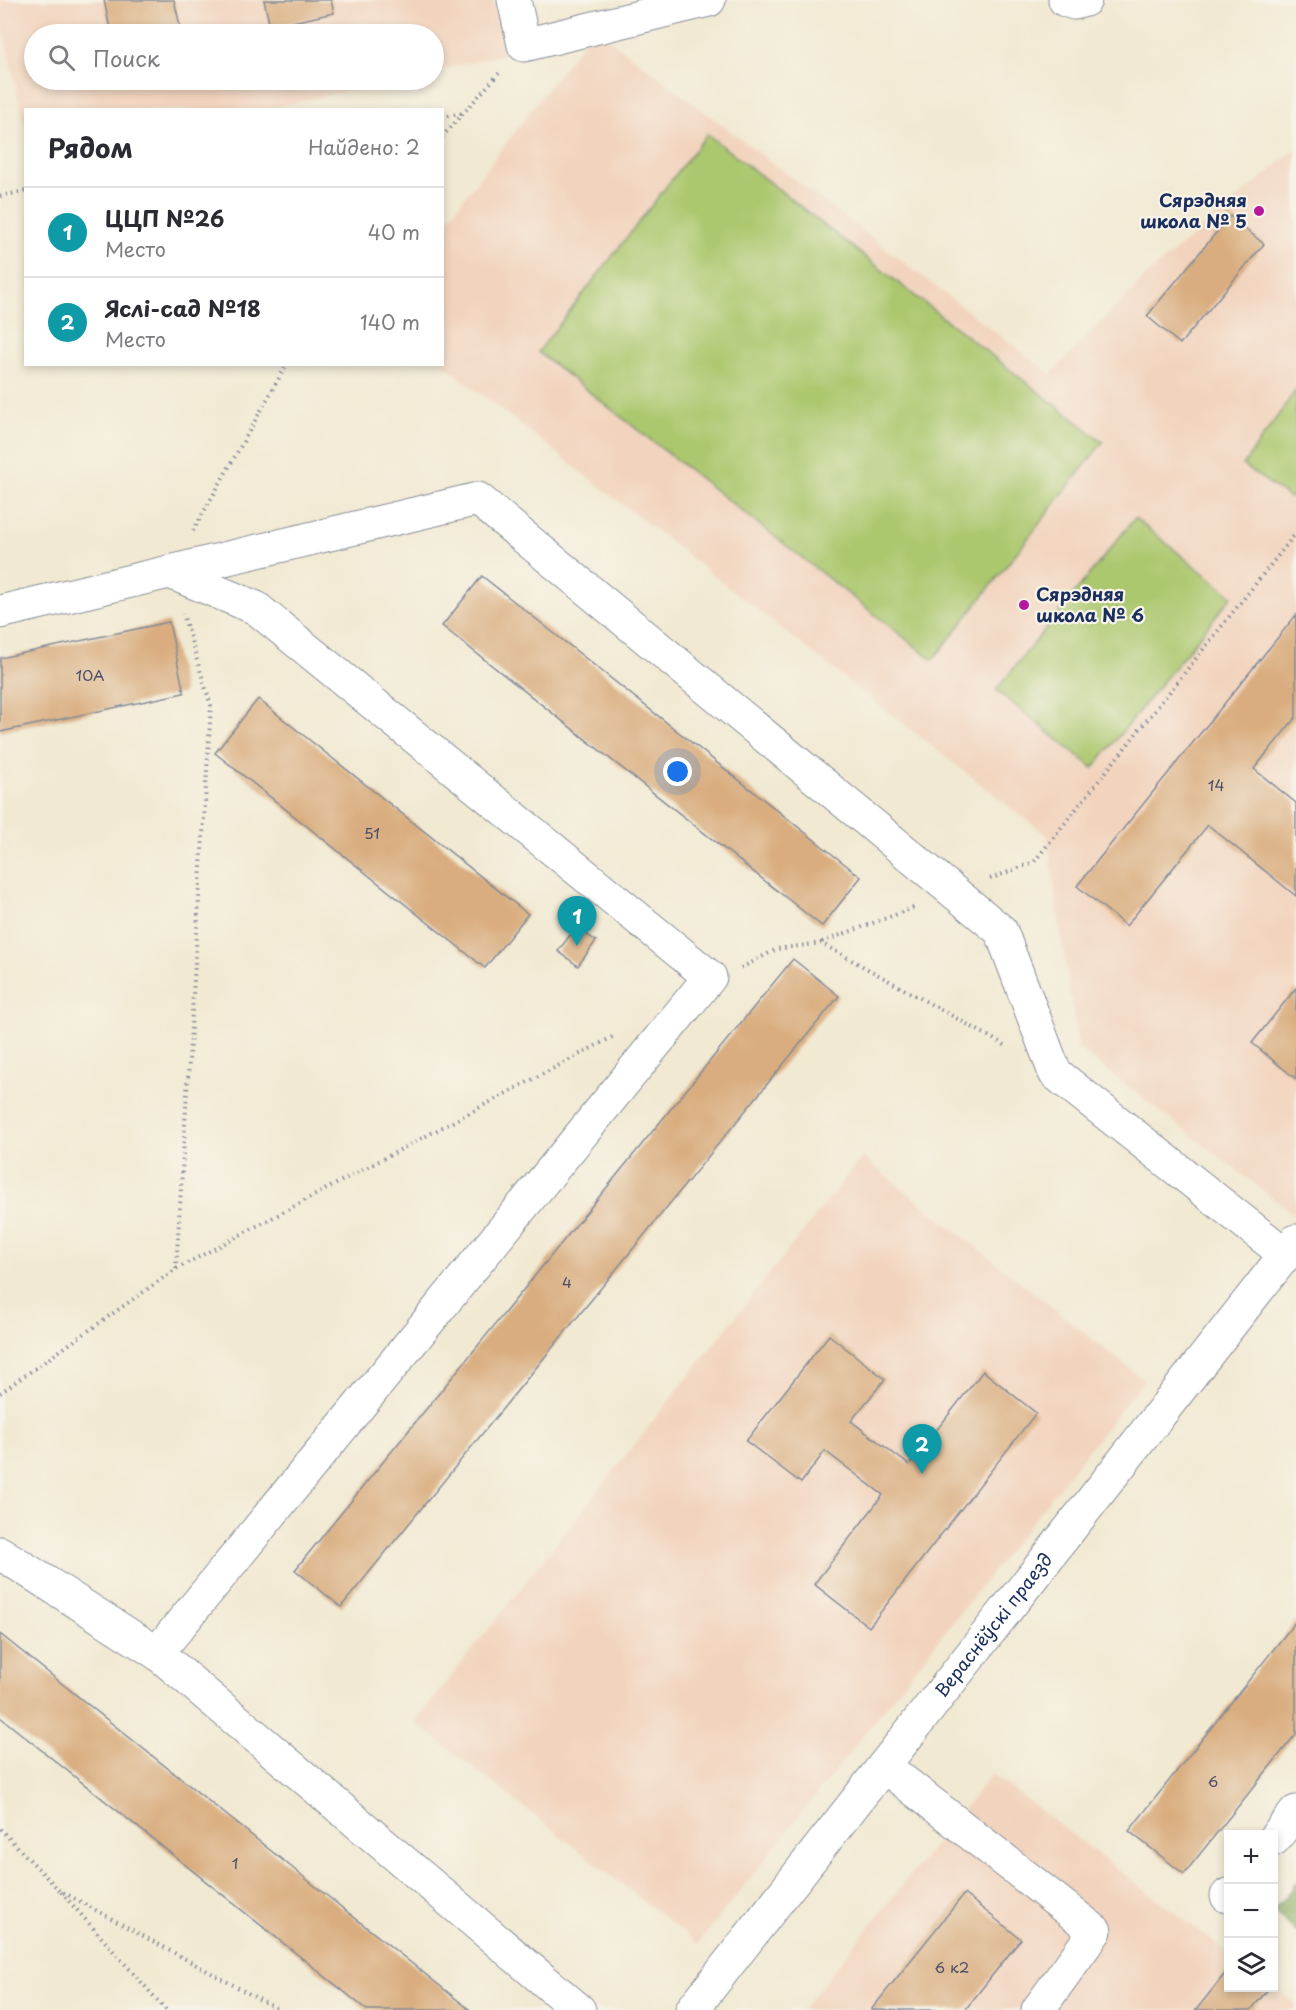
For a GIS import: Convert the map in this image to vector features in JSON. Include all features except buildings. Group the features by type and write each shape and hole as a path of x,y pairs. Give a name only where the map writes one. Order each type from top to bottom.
{"street":[{"path":"514,0 524,45 709,0"},
{"path":"1065,0 1074,3 1085,0"},
{"path":"0,612 478,499 1001,931 1055,1073 1291,1248"},
{"path":"157,1653 711,977 256,608 170,572"},
{"name":"Вераснёўскі праезд","path":"692,2010 1291,1248"},
{"path":"0,1553 157,1653 579,2010"},
{"path":"884,1766 1095,1931 1038,2010"},
{"path":"1278,1834 1296,1812"}],"path":[{"path":"444,135 524,45"},
{"path":"444,117 464,113"},
{"path":"0,196 24,191"},
{"path":"176,1269 212,706 170,572 286,366"},
{"path":"701,989 777,949 821,943 1034,862 1296,533"},
{"path":"821,943 1055,1073"},
{"path":"0,1393 176,1269 617,1034"},
{"path":"0,1829 166,2010"},
{"path":"58,1890 279,2010"}],"shaded area":[{"path":"0,0 493,0 505,54 444,69 444,24 24,24 24,90 351,90 270,108 24,108 24,124 0,16"},
{"name":"Сярэдняя школа № 6","path":"594,28 1051,374 1149,273 1296,149 1295,1215 1078,1048 1047,836 444,365 444,224"},
{"path":"862,1157 1144,1380 698,1944 415,1722"},
{"path":"992,1774 1224,1950 1224,1992 1278,1992 1278,1990 1296,2004 1296,2010 802,2010"}],"green space":[{"path":"707,134 1103,442 933,660 538,352"},
{"path":"1296,390 1296,490 1290,498 1243,465"},
{"path":"1135,518 1232,596 1093,768 996,690"},
{"path":"1296,1883 1296,1932 1278,1914 1278,1905"}],"place":[{"name":"Сярэдняя школа № 5","path":"1259,211"},
{"name":"Сярэдняя школа № 6","path":"1024,605"},
{"name":"ЦЦП №26","path":"577,946"},
{"name":"Яслі-сад №18","path":"922,1474"}]}
